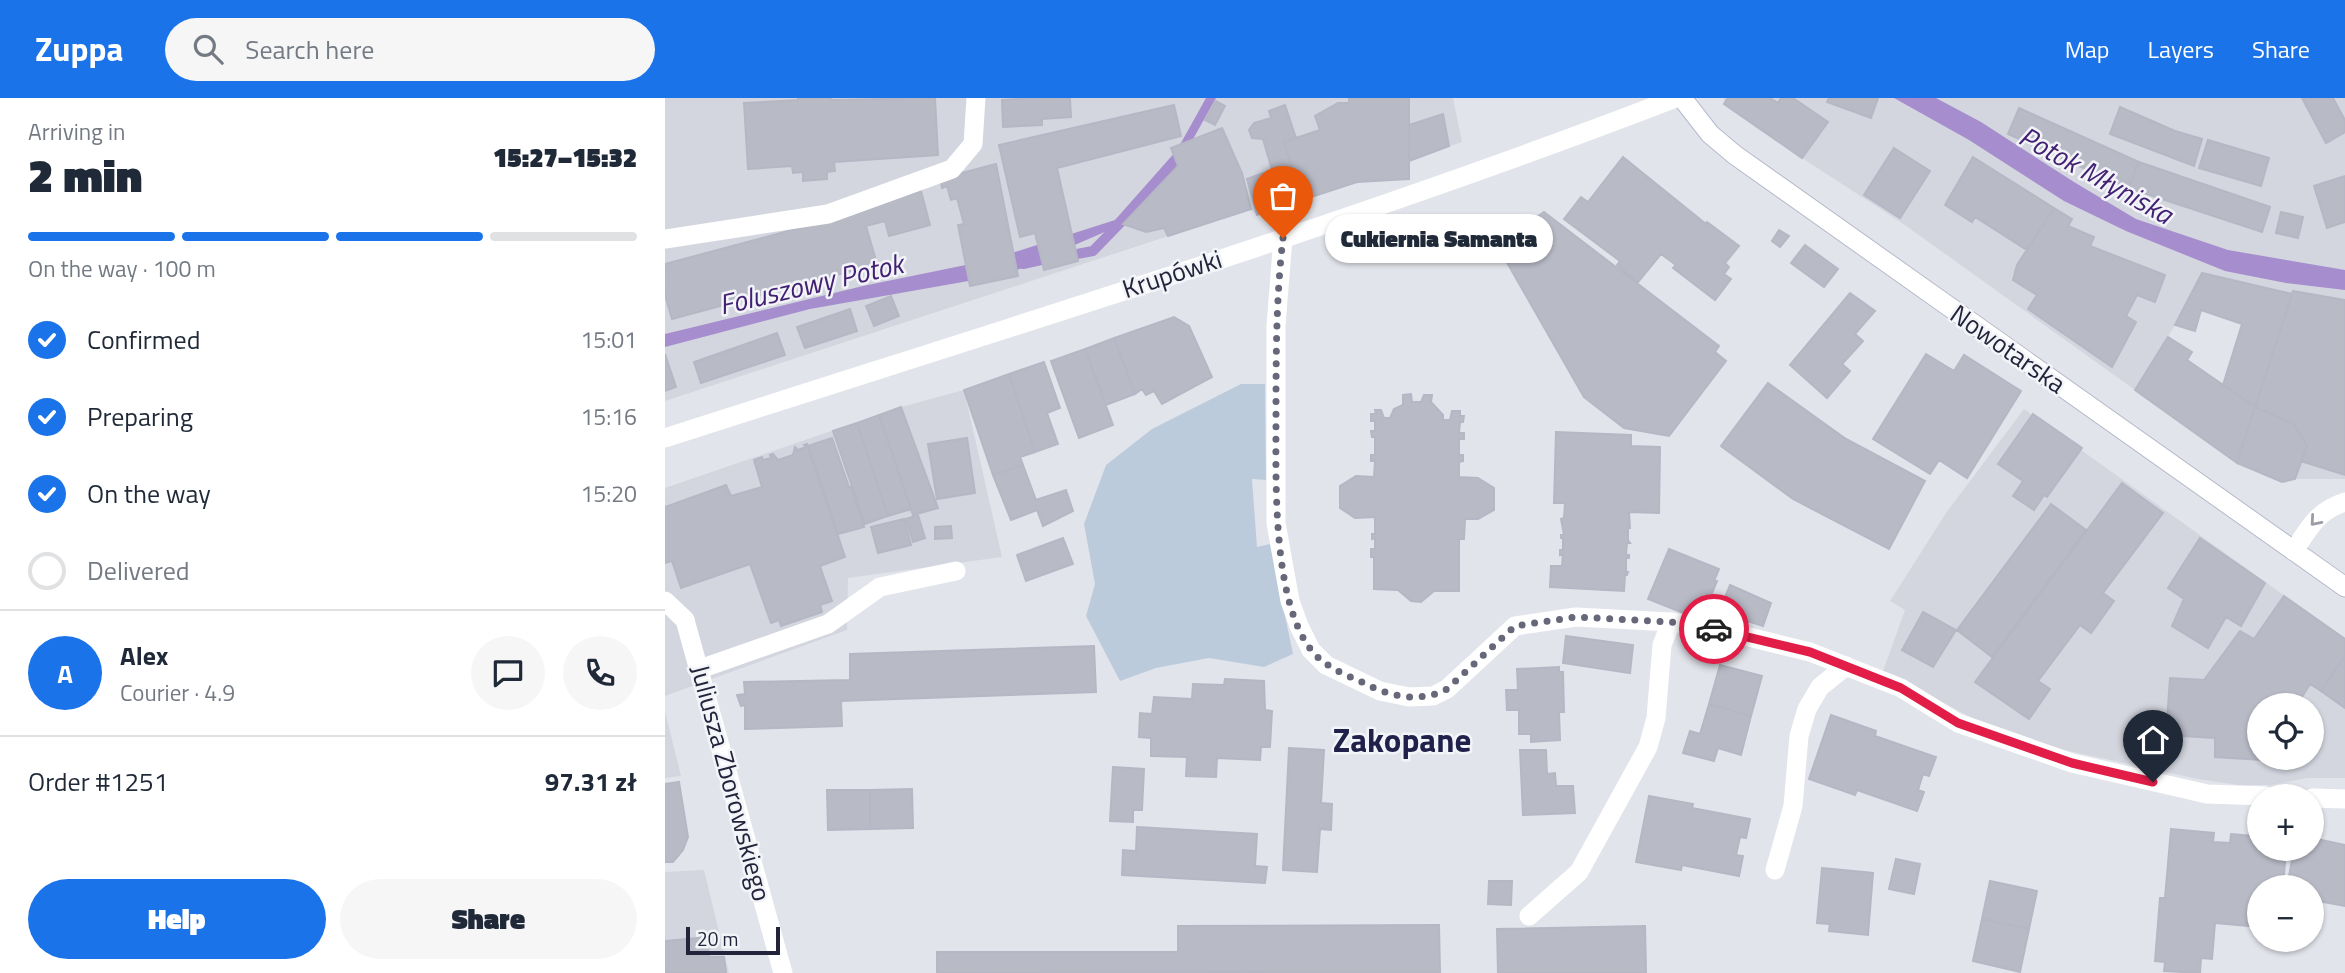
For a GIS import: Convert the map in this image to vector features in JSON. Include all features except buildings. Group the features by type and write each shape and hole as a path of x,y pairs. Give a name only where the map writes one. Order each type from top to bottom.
{"street":[{"path":"665,239 828,214 952,169 973,144 976,98"},
{"name":"Krupówki","path":"665,438 1283,238 1579,136 1676,98"},
{"name":"Nowotarska","path":"1682,98 1710,134 1735,155 2345,587"},
{"path":"1283,238 1276,325 1276,523 1290,601 1311,650 1326,665 1380,691 1409,697 1433,696 1447,689 1515,626 1576,617 1671,622 1712,628 1810,652 1901,688 1958,723 2072,763 2207,794 2247,795"},
{"path":"2294,551 2320,515 2329,507 2345,502"},
{"path":"700,669 828,624 880,587 956,571"},
{"name":"Juliusza Zborowskiego","path":"665,601 685,620 783,973"},
{"path":"1529,916 1579,872 1648,747 1656,718 1662,645 1671,622"},
{"path":"1775,870 1793,806 1799,736 1807,709 1821,687 1846,666"},
{"path":"2324,798 2345,799"}],"shaded area":[{"path":"665,98 1453,98 1462,142 1409,161 1409,179 1357,182 1257,215 1251,209 665,401"},
{"path":"1206,98 1216,98 1178,166 1123,224 1008,274 810,309 665,347 665,334 863,286 990,260 1115,220 1177,150"},
{"path":"1724,98 2345,98 2345,479 2295,479 2282,482 2237,463 2292,294 2202,274 2175,325 2135,390 1902,223 1724,104"},
{"path":"1894,98 1936,98 1981,122 2136,219 2228,250 2345,270 2345,290 2286,283 2225,271 2126,231 2064,201 1969,140"},
{"path":"1241,384 1265,384 1266,480 1252,479 1257,547 1270,544 1293,654 1264,667 1209,658 1156,668 1120,681 1086,616 1095,584 1084,524 1106,465 1152,429"},
{"path":"964,390 1002,557 848,578 847,630 665,696 665,488 901,407"},
{"path":"2024,409 2345,639 2345,778 2307,778 2275,784 2247,785 2198,779 2041,745 1974,719 1883,671 1905,610 1890,601 1946,513"},
{"path":"665,711 681,776 665,778"},
{"path":"704,870 729,973 665,973 665,872"}],"waterway":[{"name":"Foluszowy Potok","path":"1077,254 1093,251 1125,218"},
{"name":"Foluszowy Potok","path":"1023,264 1041,260"}],"way so far":[{"path":"1283,238 1276,325 1276,523 1290,601 1311,650 1326,665 1380,691 1409,697 1433,696 1447,689 1515,626 1576,617 1671,622 1714,629"}],"place":[{"name":"Cukiernia Samanta","path":"1283,238"}],"district":[{"name":"Zakopane","path":"1402,740"}],"route":[{"path":"1714,629 1810,652 1901,688 1958,723 2072,763 2153,782"}],"water label":[{"name":"Potok Młyniska","path":"2096,175"}]}
